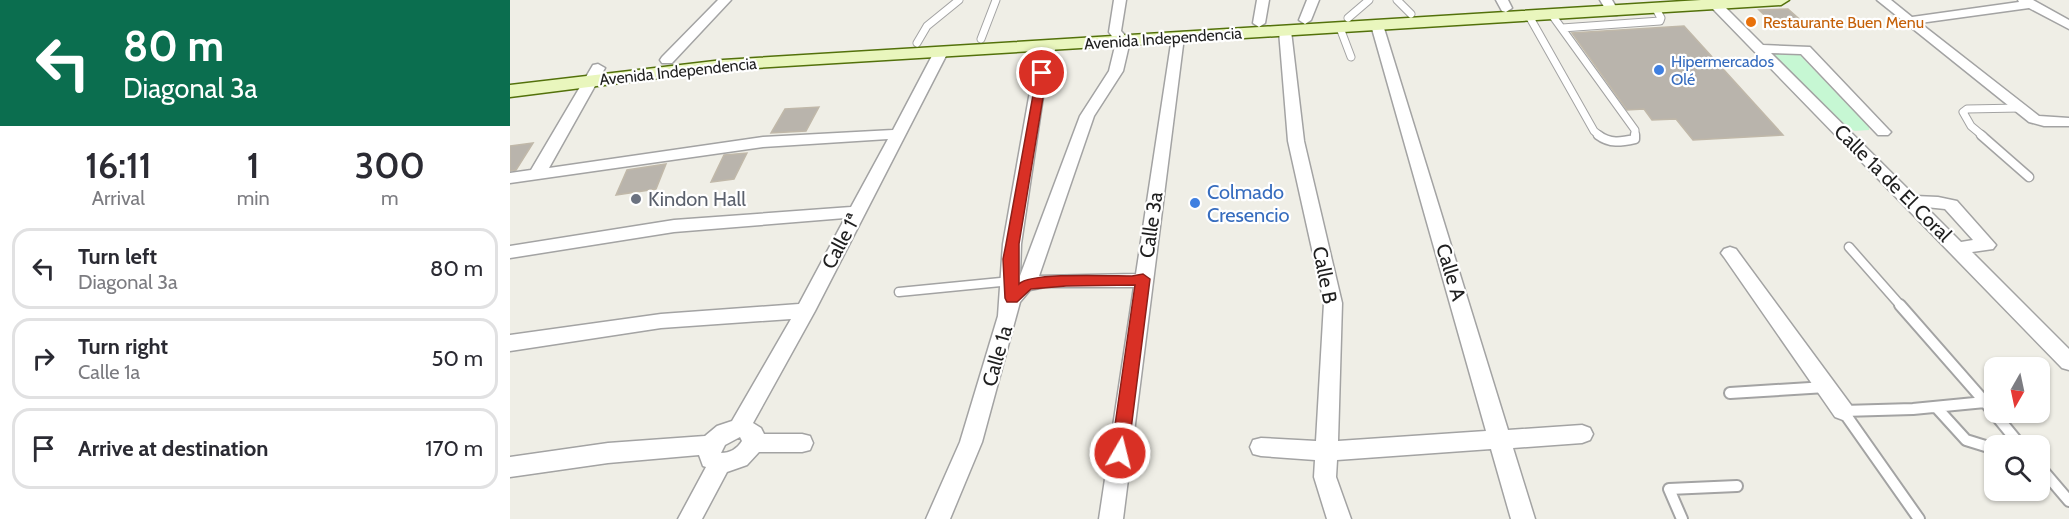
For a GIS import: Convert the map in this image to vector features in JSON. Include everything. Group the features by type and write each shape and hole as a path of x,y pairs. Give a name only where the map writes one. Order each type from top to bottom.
{"main road":[{"name":"Avenida Independencia","path":"510,81 1049,45 1119,36 1305,20 1377,25 1452,16 1504,4 1716,5 1781,0"},
{"name":"Avenida Independencia","path":"510,92 667,60 734,54 981,39 1178,37 1285,31 1411,14 1529,16 1557,22 1609,5"}],"street":[{"path":"667,60 725,0"},
{"path":"1017,288 1036,267 1045,228 1083,126 1111,81 1118,65 1120,0"},
{"path":"1259,23 1263,0"},
{"path":"1305,20 1313,0"},
{"path":"1883,0 2034,119 2044,122 2069,122"},
{"path":"1910,21 2028,2 2069,25"},
{"name":"Calle 1a de El Coral","path":"1716,5 2066,355"},
{"name":"Calle A","path":"1377,25 1523,519"},
{"name":"Calle B","path":"1285,31 1296,141 1333,303 1325,477 1339,519"},
{"name":"Calle 3a","path":"1111,519 1178,37"},
{"name":"Calle 1a","path":"938,519 971,442 1017,288 1012,244 1036,97 1049,45"},
{"path":"1760,49 1805,50 1883,132 1845,135"},
{"name":"Calle 1ª","path":"746,436 805,311 941,52"},
{"path":"537,174 595,74"},
{"path":"510,178 763,142 898,134"},
{"path":"1910,201 1951,205 1987,245 1957,248"},
{"path":"510,252 674,226 773,216 856,212"},
{"path":"1730,253 1843,411"},
{"path":"1017,288 1066,281 1143,279"},
{"path":"510,343 661,321 805,311"},
{"path":"1261,447 1326,450 1582,434"},
{"path":"690,519 716,454 720,436 746,436 802,443"},
{"path":"510,466 608,453 716,454"}],"lane":[{"path":"917,43 927,26 959,0"},
{"path":"981,39 996,0"},
{"path":"1351,57 1346,24 1369,0"},
{"path":"1397,0 1411,14"},
{"path":"1557,22 1660,21 1661,18 1654,4"},
{"path":"1529,16 1594,131 1602,140 1608,142 1635,139 1635,130 1557,22"},
{"path":"2020,108 1967,109 1963,112 1971,126 2029,177"},
{"path":"1849,247 1984,401"},
{"path":"899,292 1017,288"},
{"path":"1730,393 1826,387"},
{"path":"1843,411 1936,407 1984,402"},
{"path":"1936,407 1966,440 1984,446"},
{"path":"1843,411 1919,519"},
{"path":"2002,423 2012,435"},
{"path":"2050,479 2069,501"},
{"path":"1682,519 1669,489 1737,486"}],"green space":[{"path":"1797,52 1869,127 1869,130 1855,131 1845,127 1769,53"}],"building":[{"path":"1788,9 1805,24 1775,25 1759,10"},
{"name":"Hipermercados Olé","path":"1684,26 1783,135 1693,140 1676,119 1652,120 1644,109 1627,110 1572,33"},
{"path":"819,107 806,131 771,133 785,109"},
{"path":"533,143 516,170 510,171 510,146"},
{"path":"747,153 734,179 711,182 724,155"},
{"path":"666,164 656,189 616,195 627,170"}],"place":[{"name":"Restaurante Buen Menu","path":"1751,22"},
{"name":"Hipermercados Olé","path":"1659,70"},
{"name":"Kindon Hall","path":"636,199"},
{"name":"Colmado Cresencio","path":"1195,203"}],"route":[{"path":"1042,73 1036,97 1010,259 1012,298 1027,284 1045,281 1143,279 1120,453"}]}
